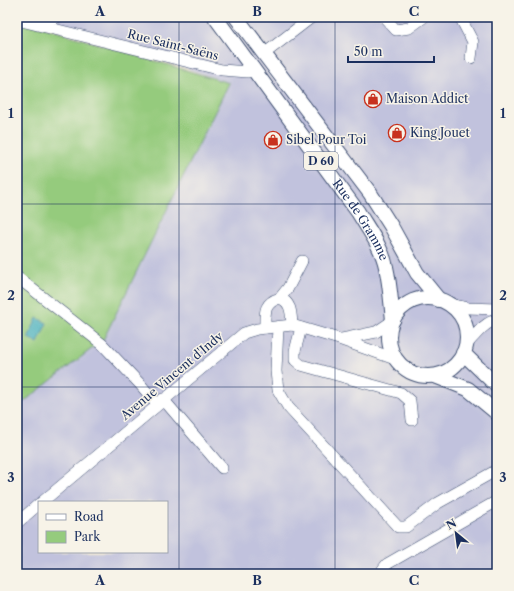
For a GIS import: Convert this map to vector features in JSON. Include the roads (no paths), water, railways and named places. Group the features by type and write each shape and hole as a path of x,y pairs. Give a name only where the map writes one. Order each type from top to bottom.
{"main road":[{"name":"Rue de Gramme","path":"215,17 254,68 358,212 376,243 386,266 390,291 392,321"},
{"name":"Rue de Gramme","path":"236,17 370,194 391,226 417,273 444,302"},
{"path":"254,68 264,54"},
{"path":"297,128 312,117"},
{"path":"435,376 447,371 457,363 465,349 466,331 462,317 456,310 444,302 426,298 412,301 401,308 392,321 388,341 395,359 403,368 413,374 435,376 468,389 497,413"},
{"path":"465,349 497,386"}],"street":[{"path":"32,24 57,17"},
{"path":"264,54 312,17"},
{"path":"384,17 396,30 409,28 424,17"},
{"path":"460,17 473,42 471,58"},
{"name":"Rue Saint-Saëns","path":"17,20 222,70 248,72 254,68"},
{"path":"280,298 288,288 302,261"},
{"path":"17,277 102,344 140,384 160,402 222,468"},
{"path":"265,328 266,307 274,299 280,298 286,300 296,326 295,360 301,365 401,393 410,401 412,420"},
{"path":"444,302 468,308 497,309"},
{"name":"Avenue Vincent d'Indy","path":"339,339 363,336 376,332 392,321"},
{"path":"465,349 481,330 495,322"},
{"name":"Avenue Vincent d'Indy","path":"43,501 244,333 257,329 296,326 339,339 395,359"},
{"path":"278,327 276,371 278,390 288,407 398,527 406,527 438,503 497,470"},
{"path":"383,574 383,568 387,564 497,501"},
{"path":"17,523 38,505"}],"water":[{"path":"37,318 47,323 38,343 28,338"}],"place":[{"name":"Maison Addict","path":"373,99"},
{"name":"King Jouet","path":"397,133"},
{"name":"Sibel Pour Toi","path":"273,140"}]}
